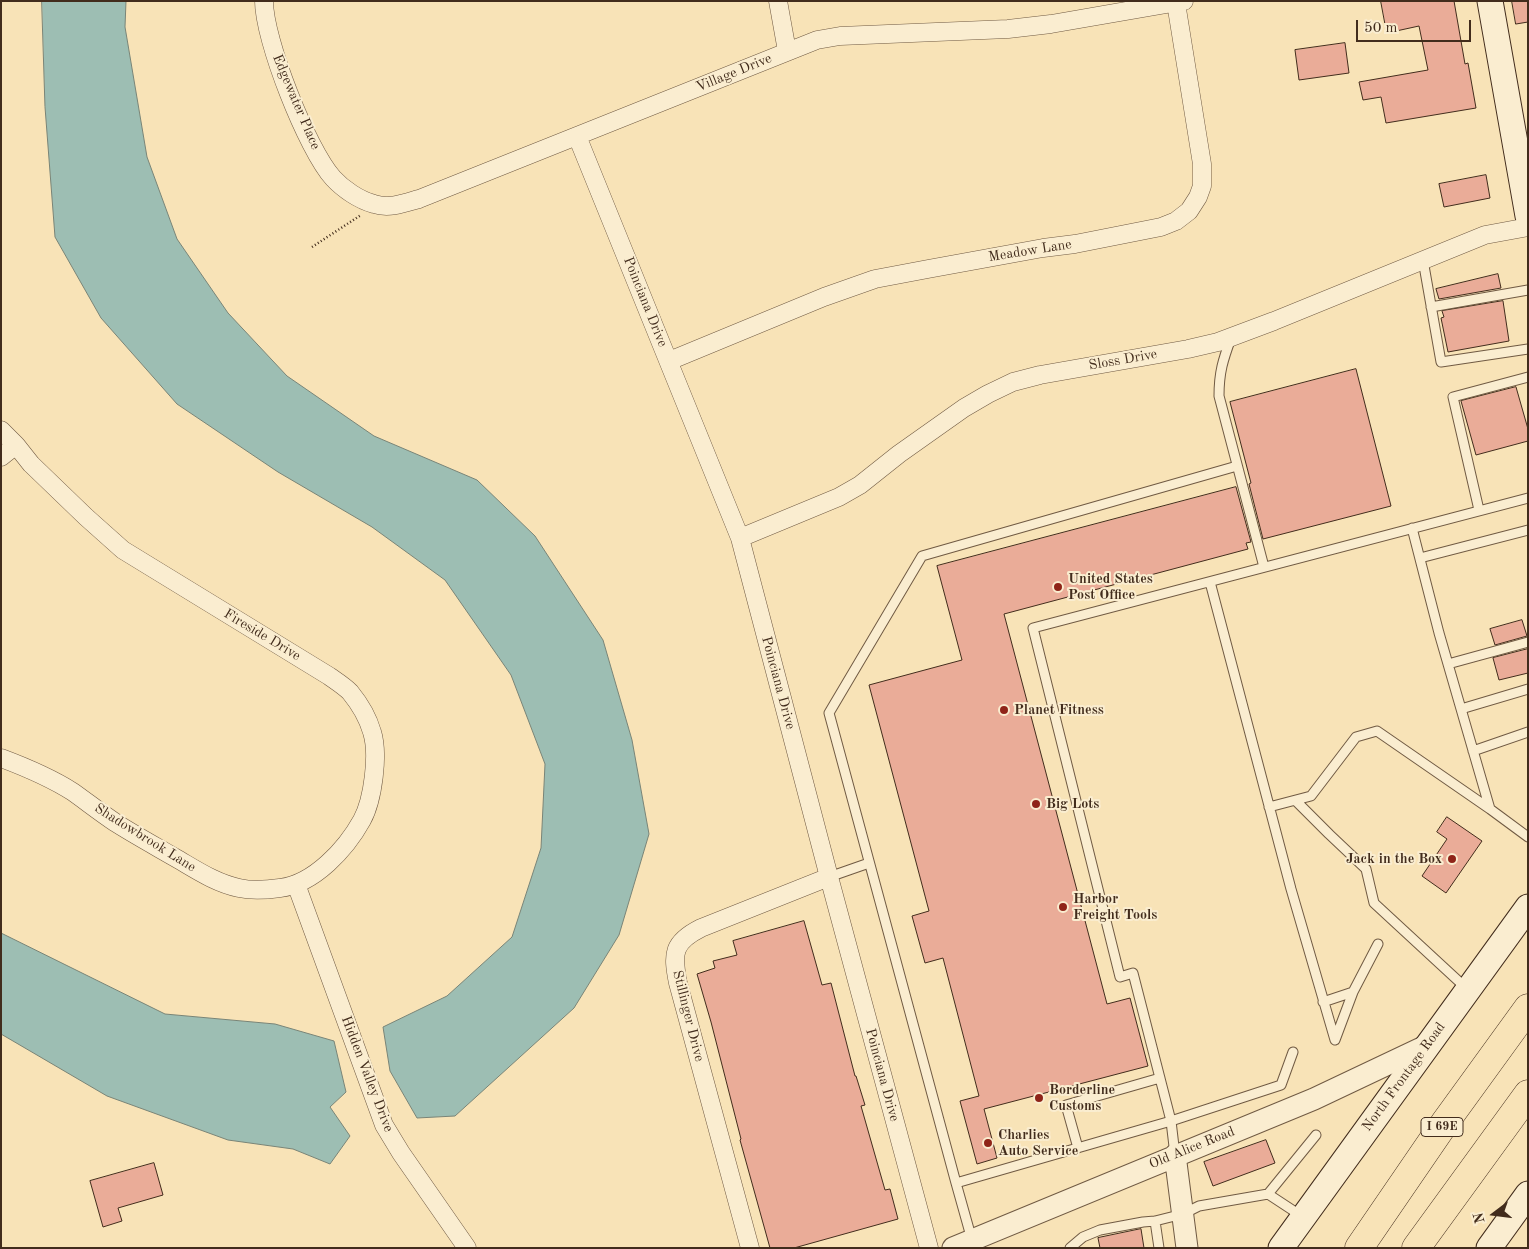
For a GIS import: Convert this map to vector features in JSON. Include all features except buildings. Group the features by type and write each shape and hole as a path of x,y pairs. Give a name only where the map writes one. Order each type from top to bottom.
{"highway":[{"name":"I 69E","path":"1360,1248 1446,1121 1528,1008"},
{"path":"1416,1248 1528,1094"}],"main road":[{"path":"1490,1 1528,216"},
{"name":"North Frontage Road","path":"1281,1248 1528,907"},
{"path":"1489,1248 1528,1194"}],"street":[{"name":"Edgewater Place","path":"264,1 264,13 274,49 288,90 312,146 332,177 360,199 377,205"},
{"path":"778,1 787,51"},
{"name":"Village Drive","path":"377,205 395,206 419,199 817,40 840,36 1008,29 1051,24 1153,4 1180,2"},
{"name":"Meadow Lane","path":"669,361 824,297 875,279 1161,227 1189,211 1198,197 1202,186 1202,164 1180,2"},
{"name":"Poinciana Drive","path":"576,136 740,538 929,1248"},
{"name":"Sloss Drive","path":"740,538 840,497 860,485 899,454 964,408 1014,382 1040,374 1188,349 1232,337 1485,235 1528,227"},
{"name":"Fireside Drive","path":"1,430 31,464 123,550 329,676 350,692 363,712 372,732 375,755 373,778 363,819 339,852 320,869 296,884"},
{"path":"1,456 16,445"},
{"name":"Shadowbrook Lane","path":"1,758 22,765 72,791 115,822 201,873 220,882 239,888 256,890 282,888 296,884"},
{"name":"Stillinger Drive","path":"750,1248 678,982 675,967 676,953 680,942 702,928 829,877"},
{"name":"Hidden Valley Drive","path":"296,884 384,1125 401,1154 467,1248"},
{"name":"Old Alice Road","path":"961,1245 1314,1099 1428,1045"},
{"path":"1175,1155 1187,1248"}],"lane":[{"path":"1423,260 1441,362 1528,349"},
{"path":"1431,307 1528,290"},
{"path":"1232,337 1222,363 1219,377 1219,396 1264,567"},
{"path":"1479,510 1453,397 1528,377"},
{"path":"961,1245 956,1183 829,713 922,556 1237,466"},
{"path":"1175,1155 1171,1121 1133,973 1120,977 1033,628 1528,498"},
{"path":"1412,528 1439,633 1490,808"},
{"path":"1420,558 1528,530"},
{"path":"1210,582 1298,916 1335,1040 1354,992 1378,944"},
{"path":"1448,664 1528,642"},
{"path":"1461,709 1528,689"},
{"path":"1270,807 1311,796 1356,737 1377,732 1490,808 1528,837"},
{"path":"1473,751 1528,732"},
{"path":"1296,800 1366,869 1374,903 1468,990"},
{"path":"829,877 870,863"},
{"path":"1324,1002 1354,992"},
{"path":"956,1183 1171,1121 1282,1085 1293,1052"},
{"path":"1078,1148 1066,1105 1160,1078"},
{"path":"1070,1248 1083,1237 1100,1230 1155,1221 1183,1214 1199,1206 1268,1194 1316,1135"},
{"path":"1268,1194 1303,1218"},
{"path":"1155,1221 1159,1248"}],"path":[{"path":"312,247 377,205"}],"water":[{"path":"42,1 126,1 125,27 147,157 177,239 228,313 287,376 374,436 477,480 535,536 603,640 632,740 649,834 619,935 574,1008 455,1116 417,1118 390,1071 383,1027 447,996 512,937 541,848 545,764 511,675 445,580 372,527 278,472 177,404 101,318 55,237 45,107"},
{"path":"1,933 165,1014 275,1024 334,1041 346,1092 330,1107 350,1136 330,1164 293,1149 228,1140 107,1096 1,1034"}],"place":[{"name":"United States Post Office","path":"1058,587"},
{"name":"Planet Fitness","path":"1004,710"},
{"name":"Big Lots","path":"1036,804"},
{"name":"Jack in the Box","path":"1452,859"},
{"name":"Harbor Freight Tools","path":"1063,907"},
{"name":"Borderline Customs","path":"1039,1098"},
{"name":"Charlies Auto Service","path":"988,1143"}]}
